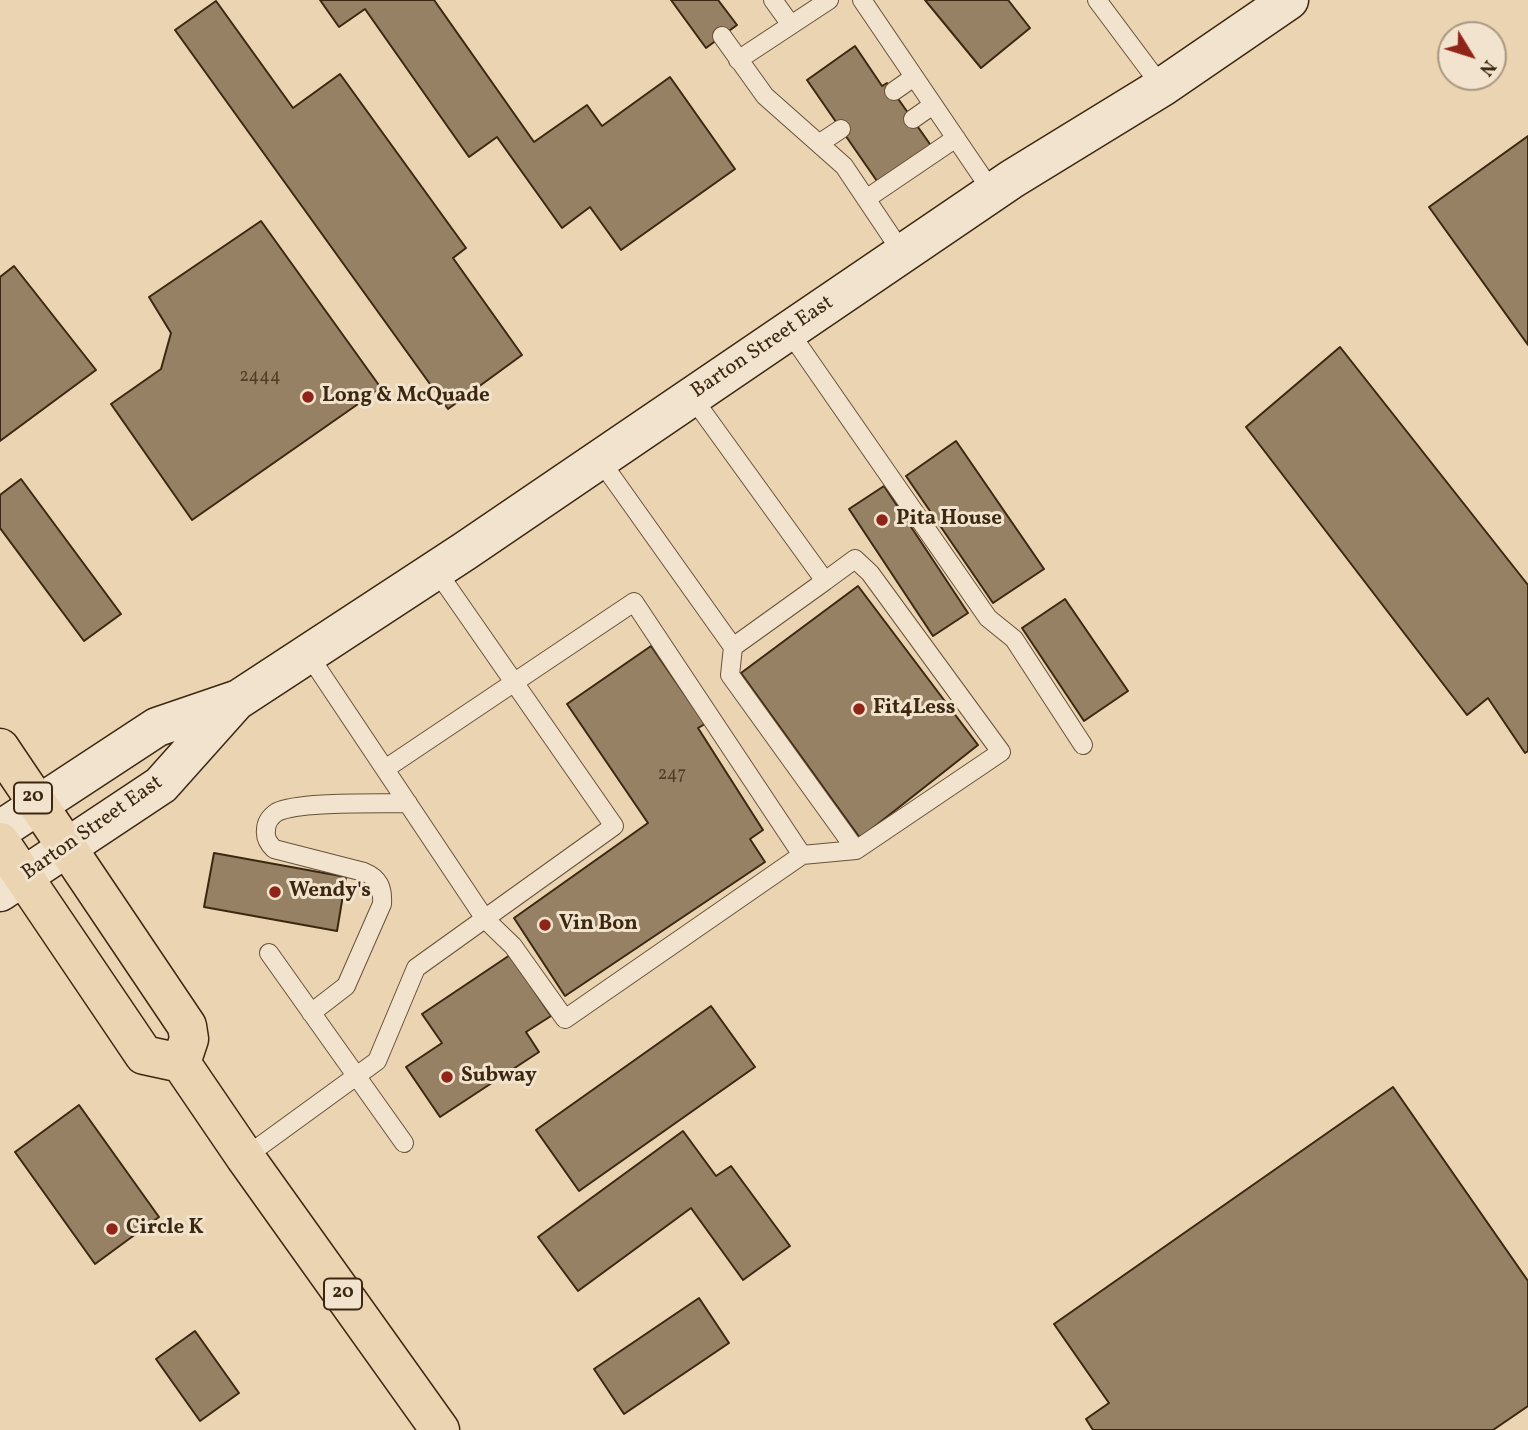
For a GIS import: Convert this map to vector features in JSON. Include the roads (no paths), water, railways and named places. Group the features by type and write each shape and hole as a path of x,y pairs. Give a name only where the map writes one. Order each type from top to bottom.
{"main road":[{"name":"Barton Street East","path":"0,830 157,727 239,699 600,460 993,192 1162,87 1289,0"},
{"name":"Barton Street East","path":"12,885 161,785 239,699"},
{"name":"20","path":"0,748 187,1026 189,1039 181,1063 440,1430"},
{"path":"0,842 12,885 144,1055 181,1063"}],"lane":[{"path":"773,0 791,25"},
{"path":"738,60 829,0"},
{"path":"862,0 993,192"},
{"path":"1097,0 1162,87"},
{"path":"722,36 765,96 844,166 902,254"},
{"path":"894,91 914,77"},
{"path":"913,119 933,106"},
{"path":"820,143 841,129"},
{"path":"866,199 956,138"},
{"path":"844,166 860,156"},
{"path":"788,330 988,618 1014,639 1083,745"},
{"path":"692,397 825,581"},
{"path":"600,460 733,647 730,675 856,850"},
{"path":"308,654 485,919 513,946 565,1019 802,855 856,850 1001,752 870,573 855,559 733,647"},
{"path":"245,1157 377,1061 416,968 614,826 436,570"},
{"path":"385,769 634,601 802,855"},
{"path":"311,1013 346,986 382,904 383,894 380,883 364,872 274,849 265,832 267,822 274,814 302,806 408,803"},
{"path":"269,953 404,1143"}],"place":[{"name":"Long & McQuade","path":"308,397"},
{"name":"Pita House","path":"882,520"},
{"name":"Fit4Less","path":"859,709"},
{"name":"Wendy's","path":"275,892"},
{"name":"Vin Bon","path":"545,925"},
{"name":"Subway","path":"447,1077"},
{"name":"Circle K","path":"112,1229"}]}
